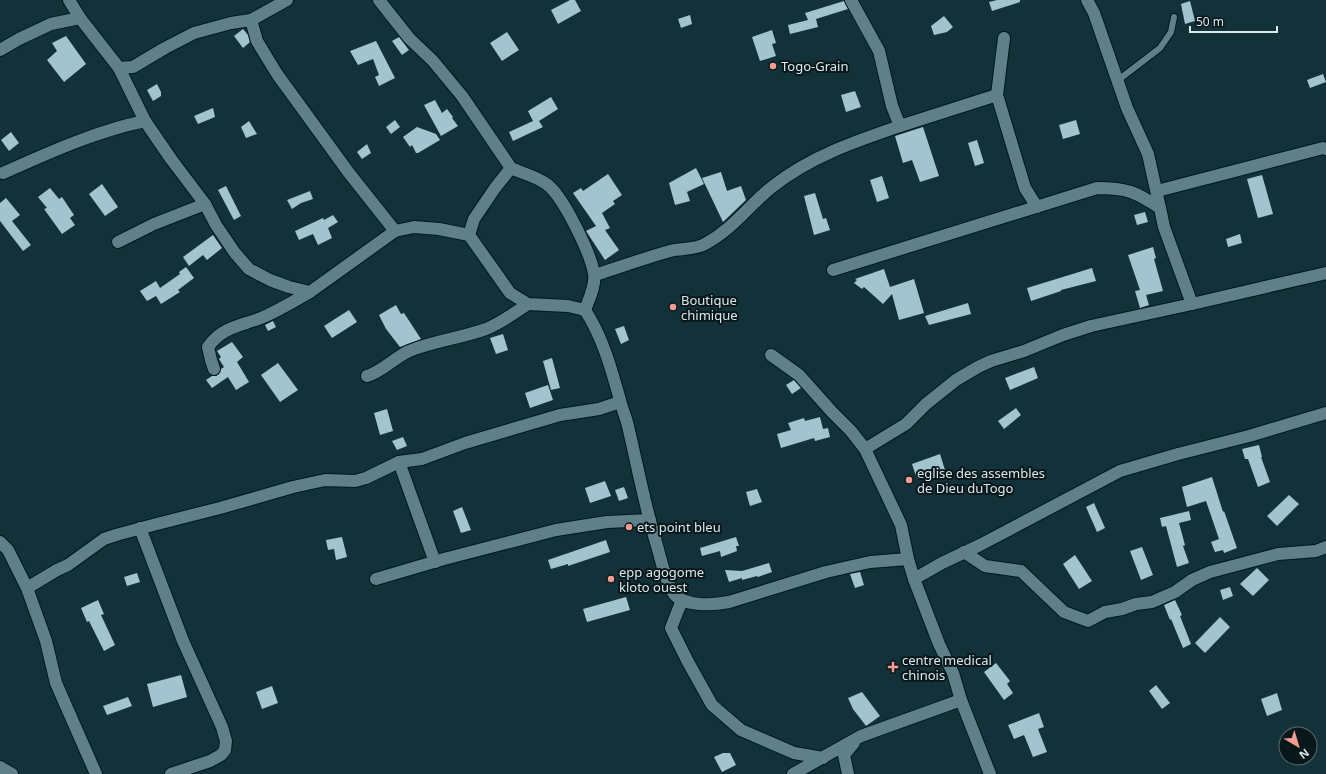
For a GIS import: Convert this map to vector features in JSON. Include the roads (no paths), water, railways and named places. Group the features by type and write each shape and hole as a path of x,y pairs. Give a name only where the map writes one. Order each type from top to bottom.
{"street":[{"path":"68,0 119,68 145,121 171,160 205,204 216,225 235,253 249,269 270,280 310,292"},
{"path":"119,68 133,68 165,48 194,33 251,20 287,0"},
{"path":"379,0 408,38 433,61 462,96 511,168 546,183 556,193 576,228 595,275 593,287 585,310"},
{"path":"851,0 879,50 892,106 900,126"},
{"path":"1087,0 1094,12 1127,108 1148,154 1164,227 1192,304"},
{"path":"0,50 51,24 80,18"},
{"path":"251,20 257,41 277,74 349,174 395,231"},
{"path":"1004,38 997,95 1025,188 1037,207"},
{"path":"595,275 672,251 704,245 719,236 771,188 814,160 856,141 997,95"},
{"path":"3,173 60,148 105,131 145,121"},
{"path":"1157,191 1323,148 1326,149"},
{"path":"469,235 474,219 495,188 511,168"},
{"path":"833,270 1097,188 1118,188 1140,195 1160,208"},
{"path":"118,242 154,224 205,204"},
{"path":"214,369 208,347 213,339 220,333 280,309 310,292 395,231 414,227 439,229 469,235 510,292 528,304 568,306 585,310 594,324 605,347 628,426 650,520 668,582 674,594 682,600 697,604 712,605 729,602 826,572 870,562 908,559"},
{"path":"865,449 906,424 926,404 956,380 991,361 1024,351 1063,335 1091,326 1326,273"},
{"path":"367,376 380,371 407,352 485,329 503,321 528,304"},
{"path":"771,355 799,375 851,431 865,449 901,525 914,579 939,644 953,673 961,700 990,774"},
{"path":"27,588 68,565 104,539 140,528 220,508 293,486 325,480 355,481 366,478 399,462 422,459 465,443 560,416 599,409 620,402"},
{"path":"914,579 1120,471 1178,454 1249,436 1326,413"},
{"path":"399,462 435,562"},
{"path":"376,579 556,530 607,522 650,520"},
{"path":"140,528 183,641 222,727 226,742 225,750 216,758 171,774"},
{"path":"0,542 8,550 27,588 46,641 56,683 96,774"},
{"path":"964,552 985,566 1021,571 1064,612 1088,621 1106,612 1136,604 1152,602 1175,592 1192,580 1210,572 1278,554 1316,551 1326,547"},
{"path":"682,600 671,628 712,705 741,730 794,753 823,758"},
{"path":"793,774 861,736 961,700"},
{"path":"848,774 844,755 861,736"},
{"path":"0,768 12,774"}],"lane":[{"path":"1118,81 1160,48 1170,32 1174,17"}],"place":[{"name":"Togo-Grain","path":"773,66"},
{"name":"Boutique chimique","path":"673,307"},
{"name":"eglise des assembles de Dieu duTogo","path":"909,480"},
{"name":"ets point bleu","path":"629,527"},
{"name":"epp agogome kloto ouest","path":"611,579"},
{"name":"centre medical chinois","path":"893,667"}]}
